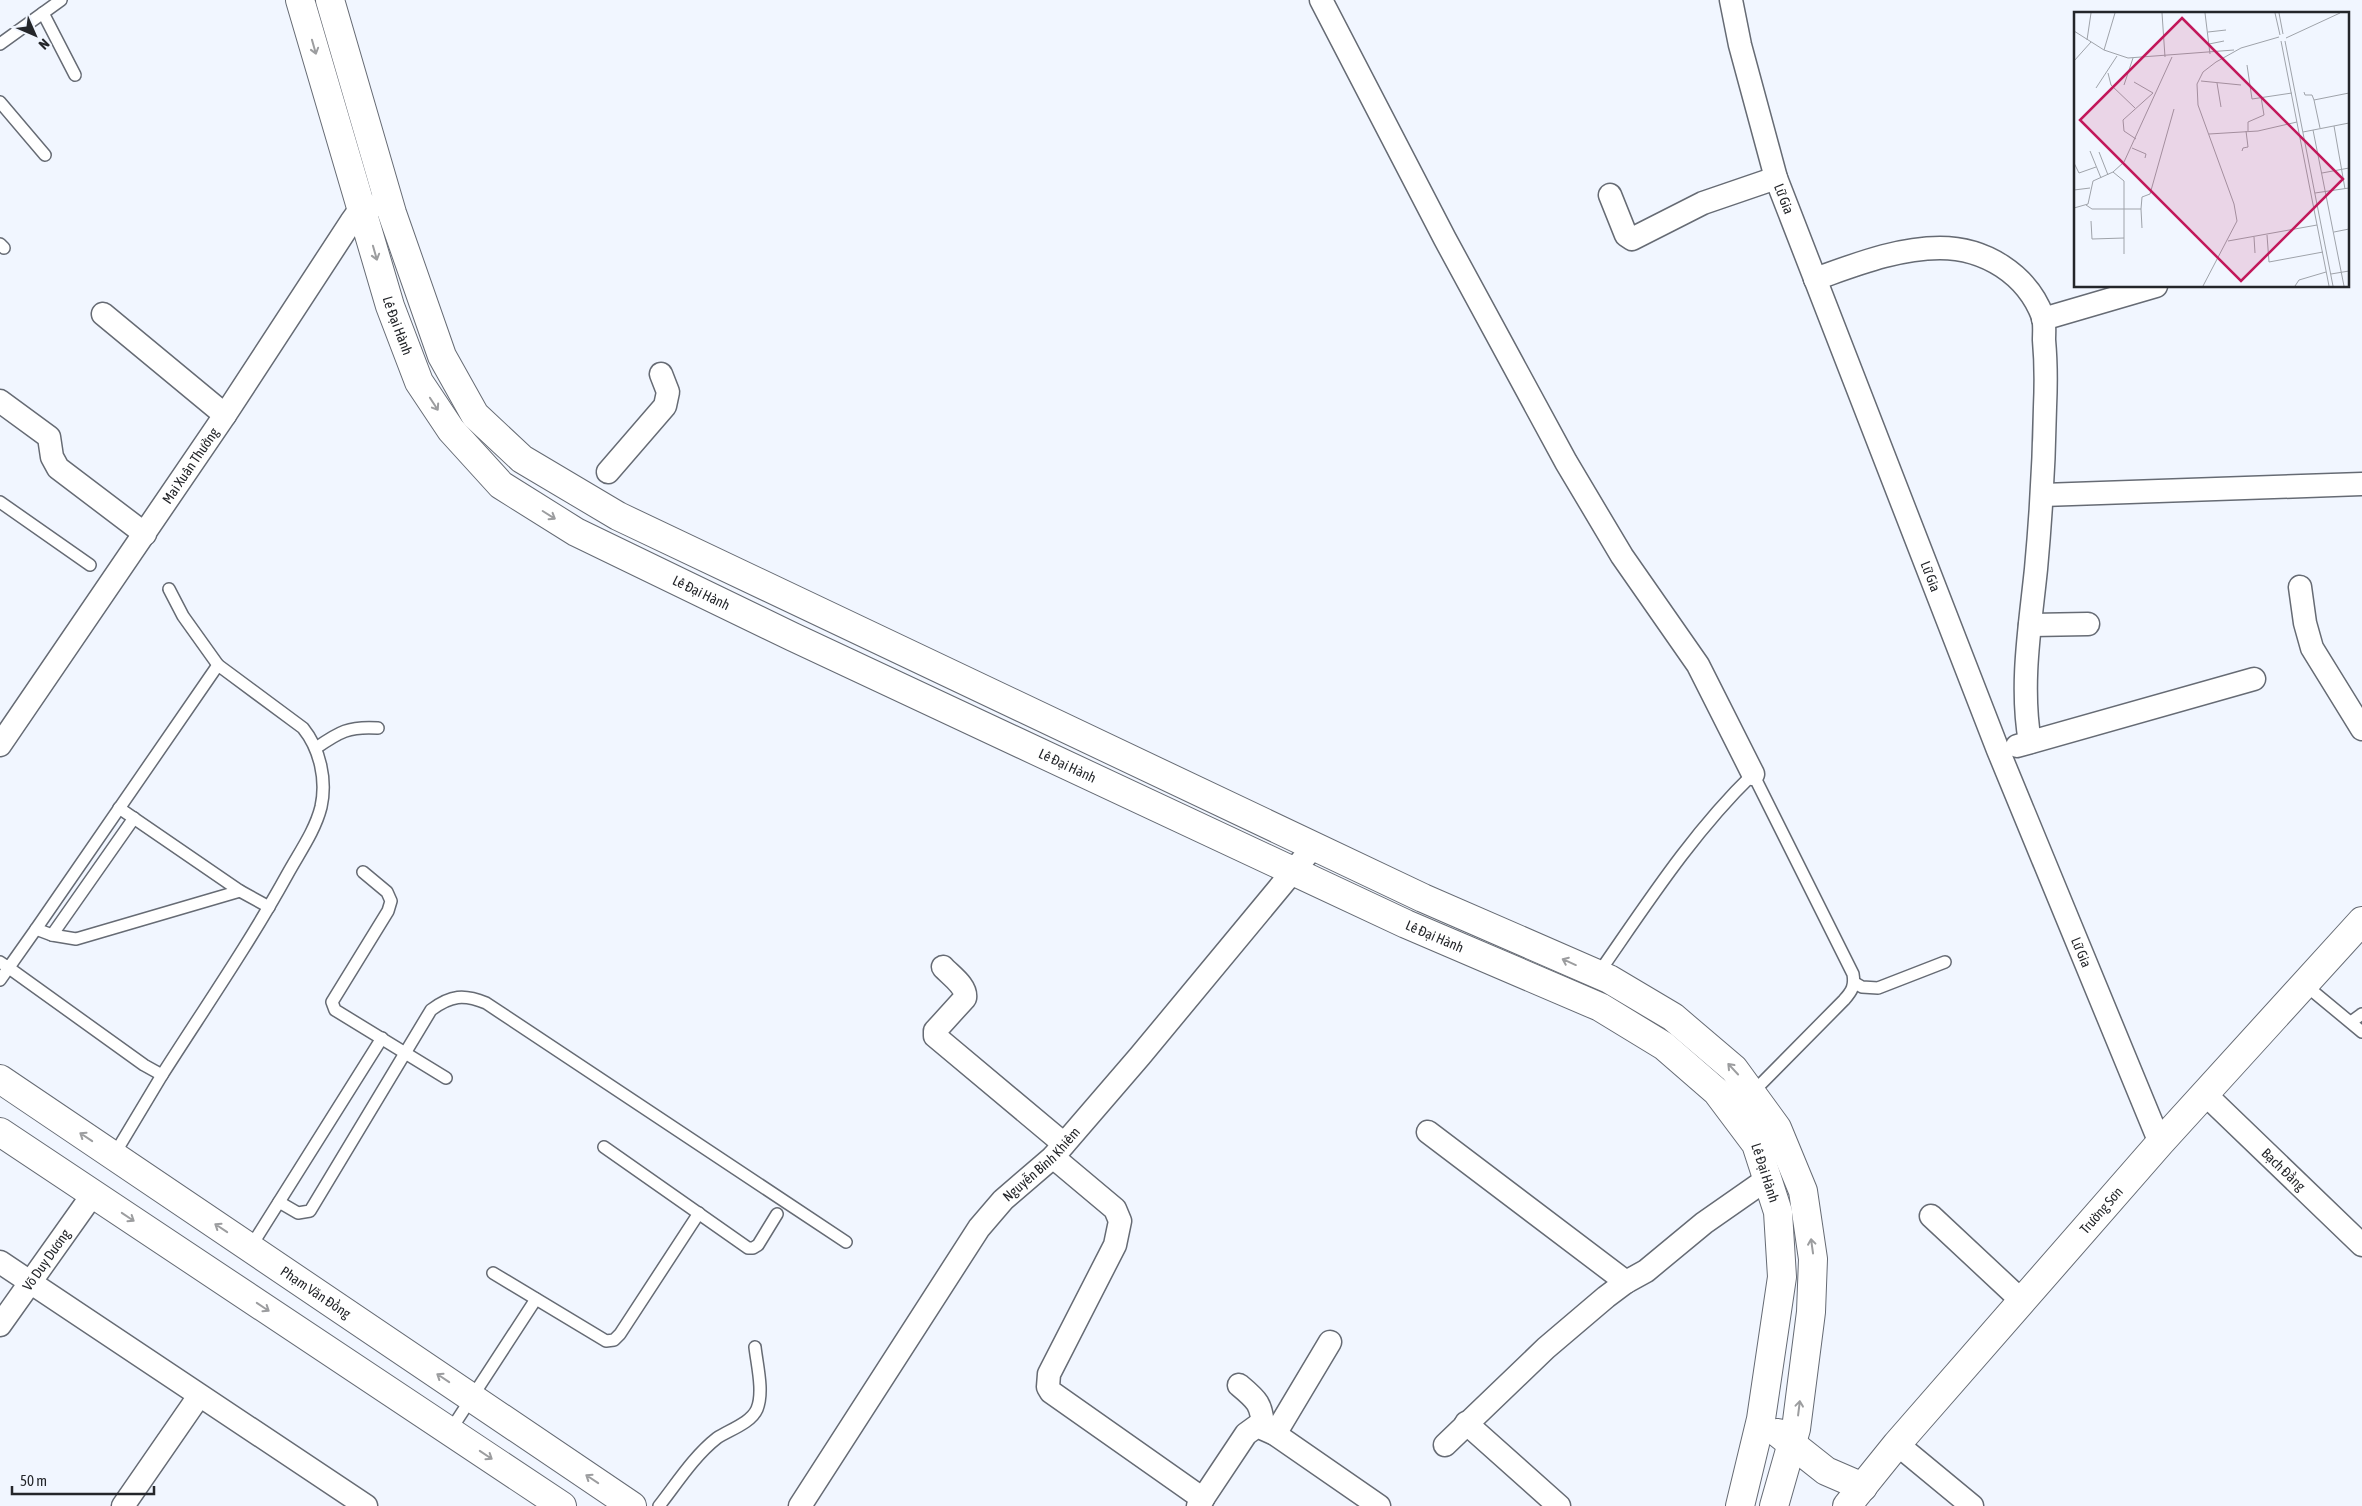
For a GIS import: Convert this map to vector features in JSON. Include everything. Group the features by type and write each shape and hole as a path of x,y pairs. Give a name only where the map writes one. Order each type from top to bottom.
{"main road":[{"name":"Lê Đại Hành","path":"300,0 390,306 419,382 451,430 501,485 576,532 1293,872 1406,924 1600,1007 1664,1046 1717,1092 1756,1144 1778,1212 1782,1277 1760,1422 1740,1506"},
{"name":"Lê Đại Hành","path":"330,0 389,202 442,356 474,415 522,459 618,516 1422,898 1598,974 1673,1017 1734,1069 1777,1128 1803,1192 1814,1259 1809,1322 1796,1429 1774,1506"},
{"name":"Trường Sơn","path":"1855,1496 1897,1444 2160,1143 2362,921"},
{"name":"Phạm Văn Đồng","path":"0,1079 632,1506"},
{"path":"0,1132 562,1506"},
{"path":"1760,1422 1792,1443 1855,1496"}],"street":[{"path":"1321,0 1445,239 1566,462 1622,556 1698,665 1754,774"},
{"name":"Lữ Gia","path":"1730,0 1740,45 1776,178 1998,750 2160,1143"},
{"path":"1610,195 1626,235 1632,239 1703,203 1727,193 1776,178"},
{"path":"362,208 389,202"},
{"name":"Mai Xuân Thưởng","path":"0,745 145,534 362,208"},
{"path":"1815,279 1872,260 1920,249 1960,250 1986,257 2002,265 2015,275 2029,292 2043,318 2046,373 2043,496 2025,697 2030,742"},
{"path":"2043,318 2149,288"},
{"path":"103,314 225,415"},
{"path":"608,472 665,406 668,392 661,374"},
{"path":"0,401 49,437 52,457 58,468 145,534"},
{"path":"2043,496 2362,484"},
{"path":"2300,587 2305,623 2312,648 2362,729"},
{"path":"2030,625 2088,624"},
{"path":"1998,750 2254,679"},
{"name":"Nguyễn Bỉnh Khiêm","path":"800,1506 980,1228 1004,1200 1058,1151 1140,1056 1314,846"},
{"path":"942,967 964,988 966,994 965,998 935,1031 935,1036 1058,1151 1115,1209 1120,1221 1115,1245 1049,1374 1048,1387 1051,1392 1200,1503 1246,1434 1256,1426 1269,1431 1380,1506"},
{"name":"Bạch Đằng","path":"2205,1094 2362,1245"},
{"path":"1428,1132 1626,1282"},
{"path":"1446,1445 1466,1423 1546,1348 1626,1282 1655,1265 1704,1223 1767,1179"},
{"name":"Võ Duy Dương","path":"0,1325 31,1284 93,1194"},
{"path":"1931,1216 2022,1301"},
{"path":"0,1262 366,1506"},
{"path":"1269,1431 1330,1342"},
{"path":"1239,1385 1255,1399 1269,1431"},
{"path":"123,1506 199,1396"},
{"path":"1466,1423 1559,1506"},
{"path":"1897,1444 1972,1506"}],"lane":[{"path":"0,44 62,0"},
{"path":"43,13 74,75"},
{"path":"0,102 45,155"},
{"path":"0,502 90,565"},
{"path":"114,1156 162,1075 269,908 316,822 321,806 323,789 316,748 303,728 218,665 183,616 169,589"},
{"path":"0,980 4,965 36,929 218,665"},
{"path":"316,748 336,734 351,728 378,728"},
{"path":"1598,974 1666,876 1696,837 1724,802 1754,774 1855,983 1852,991 1844,1000 1752,1093"},
{"path":"119,808 240,891 269,908"},
{"path":"52,935 134,818"},
{"path":"362,872 387,892 391,901 388,911 332,1002 332,1006 335,1010 446,1078"},
{"path":"36,929 52,935 76,939 92,936 240,891"},
{"path":"1855,983 1862,987 1878,988 1945,962"},
{"path":"4,965 162,1075"},
{"path":"2304,984 2362,1032"},
{"path":"279,1202 298,1213 310,1210 431,1010 443,1001 469,996 486,1003 846,1242"},
{"path":"2351,1022 2362,1014"},
{"path":"250,1248 382,1038"},
{"path":"604,1148 748,1248 754,1248 777,1214"},
{"path":"492,1273 606,1341 614,1340 620,1334 699,1213"},
{"path":"450,1431 536,1299"},
{"path":"659,1506 689,1466 717,1439 749,1419 757,1411 760,1399 755,1347"}]}
